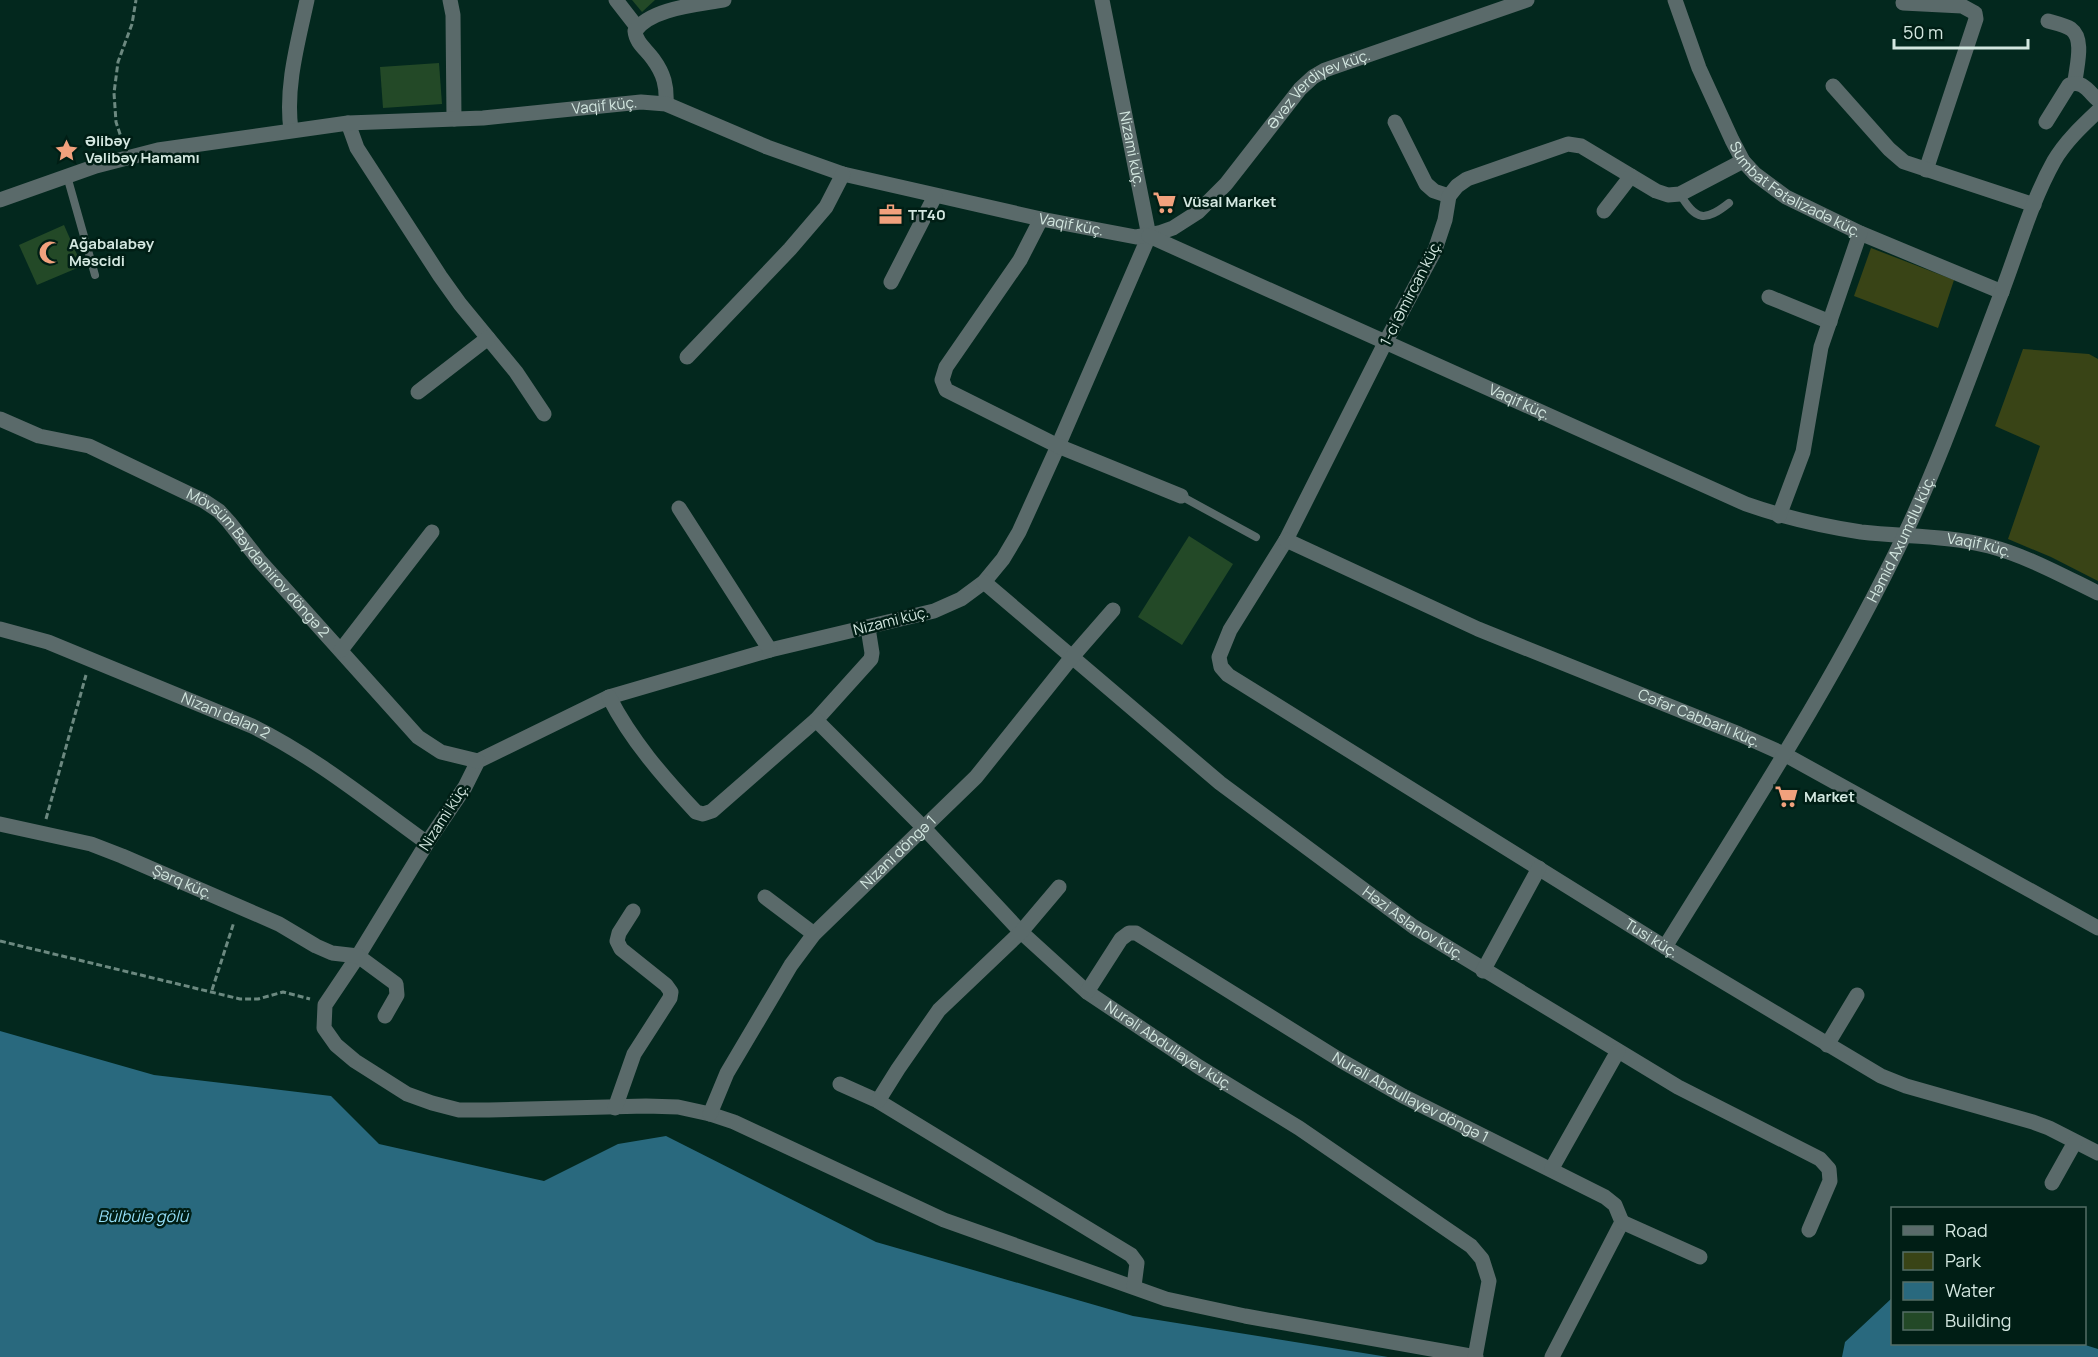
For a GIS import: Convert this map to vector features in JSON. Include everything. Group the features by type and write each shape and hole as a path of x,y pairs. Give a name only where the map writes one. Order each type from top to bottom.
{"street":[{"path":"291,130 290,92 307,0"},
{"path":"450,0 453,15 454,119"},
{"path":"616,0 638,27"},
{"path":"666,104 667,87 664,76 653,58 638,42 635,35 638,27 660,13 724,0"},
{"name":"Nizami küç.","path":"325,1005 465,787 478,760 609,697 770,650 934,611 961,599 984,582 1004,559 1019,532 1058,446 1149,236 1101,0"},
{"name":"Əvəz Verdiyev küç.","path":"1149,236 1173,228 1198,212 1210,201 1300,89 1313,77 1325,70 1527,0"},
{"name":"Sumbat Fətəlizadə küç.","path":"1675,0 1699,68 1732,140 1743,161 1755,174 1786,196 1860,233 2002,292"},
{"path":"1903,3 1963,3 1975,13 1976,19 1926,170"},
{"path":"2048,21 2070,28 2076,34 2079,42 2075,82"},
{"path":"2046,122 2069,85 2075,82 2080,83 2098,100"},
{"path":"1833,86 1904,162 2034,205"},
{"name":"Vaqif küç.","path":"0,200 127,156 291,130 348,123 454,119 546,112 640,102 666,104 767,147 843,174 1125,237 1149,236 1746,504 1779,516 1861,532 1948,539 2005,550 2098,592"},
{"name":"Həmid Axumdlu küç.","path":"1665,947 1784,754 1872,602 1938,458 2034,205 2055,161 2070,139 2098,111"},
{"path":"1395,122 1426,184 1434,191 1449,196 1456,186 1467,179 1568,144 1581,146 1656,191 1668,195 1680,194 1743,161"},
{"path":"348,123 357,148 392,204 460,304 516,372 544,414"},
{"path":"687,357 798,240 826,207 843,174"},
{"path":"1604,211 1631,176"},
{"path":"891,282 935,196"},
{"name":"1-ci Əmircan küç.","path":"1228,675 1221,667 1218,657 1226,639 1286,540 1385,343 1435,250 1445,220 1449,196"},
{"path":"1041,219 1020,260 946,368 942,380 946,390 957,398 1058,446 1181,496"},
{"path":"1779,516 1803,452 1821,347 1860,233"},
{"path":"1769,297 1830,322"},
{"path":"418,392 488,338"},
{"name":"Mövsüm Bəydəmirov döngə 2","path":"0,419 39,436 89,446 204,501 219,511 259,560 418,737 441,753 478,760"},
{"path":"679,508 770,650"},
{"path":"341,650 432,532"},
{"name":"Cəfər Cabbarlı küç.","path":"1286,540 1478,628 1784,754 2098,928"},
{"name":"Həzi Aslanov küç.","path":"984,582 1251,807 1414,927 1483,971 1677,1086 1820,1159 1828,1169 1830,1181 1809,1230"},
{"name":"Nizani döngə 1","path":"710,1114 727,1073 791,965 814,934 976,777 1113,609"},
{"path":"609,697 622,723 647,756 696,812 703,814 712,811 816,720 871,659 868,628"},
{"name":"Nizani dalan 2","path":"0,629 48,642 281,740 427,843"},
{"name":"Tusi küç.","path":"1228,675 1665,947 1827,1045 1890,1080 2033,1122 2098,1153"},
{"name":"Nurəli Abdullayev küç.","path":"816,720 924,828 1021,932 1087,992 1199,1067 1299,1128 1471,1246 1482,1259 1489,1281 1476,1357"},
{"name":"Şərq küç.","path":"0,824 91,844 279,924 332,953 358,956"},
{"path":"1483,971 1539,868"},
{"path":"878,1101 939,1010 1021,932 1059,886"},
{"path":"765,897 814,934"},
{"path":"615,1108 634,1054 670,998 671,992 666,985 621,949 617,941 619,933 633,911"},
{"name":"Nurəli Abdullayev döngə 1","path":"1087,992 1121,939 1129,933 1136,933 1340,1060 1403,1096 1552,1168 1605,1197 1615,1205 1622,1222"},
{"path":"358,956 396,984 397,995 385,1016"},
{"path":"1827,1045 1857,995"},
{"path":"325,1005 324,1028 336,1045 355,1061 407,1094 432,1103 459,1110 678,1107 710,1114 734,1122 944,1220 1166,1299 1245,1316 1476,1357"},
{"path":"1552,1168 1618,1051"},
{"path":"840,1084 878,1101 1131,1255 1137,1263 1134,1287"},
{"path":"2052,1183 2075,1142"},
{"path":"1552,1357 1622,1222 1700,1257"}],"lane":[{"path":"67,176 95,275"},
{"path":"1680,194 1688,208 1698,216 1706,217 1718,212 1729,203"},
{"path":"1181,496 1256,537"}],"path":[{"path":"127,156 116,122 114,93 118,62 132,24 136,0"},
{"path":"42,834 91,659"},
{"path":"212,991 239,906"},
{"path":"0,941 240,999 258,999 283,992 325,1005"}],"green space":[{"path":"1871,248 1954,280 1938,328 1854,296"},
{"path":"2023,349 2089,354 2098,359 2098,581 2051,557 2008,539 2040,446 1995,426"}],"water":[{"name":"Bülbülə gölü","path":"0,1031 154,1075 331,1096 379,1144 544,1181 618,1144 666,1136 876,1242 1133,1316 1388,1357 0,1357"},
{"path":"1891,1299 1891,1345 2085,1345 2098,1349 2098,1357 1842,1357 1845,1342"}],"building":[{"path":"632,0 655,0 642,12"},
{"path":"439,63 442,104 383,108 380,67"},
{"path":"64,225 82,266 37,285 19,245"},
{"path":"1189,536 1233,564 1182,645 1138,617"}],"place":[{"name":"Əlibəy Vəlibəy Hamamı","path":"67,150"},
{"name":"Vüsal Market","path":"1165,202"},
{"name":"TT40","path":"890,215"},
{"name":"Ağabalabəy Məscidi","path":"51,253"},
{"name":"Market","path":"1786,797"}]}
